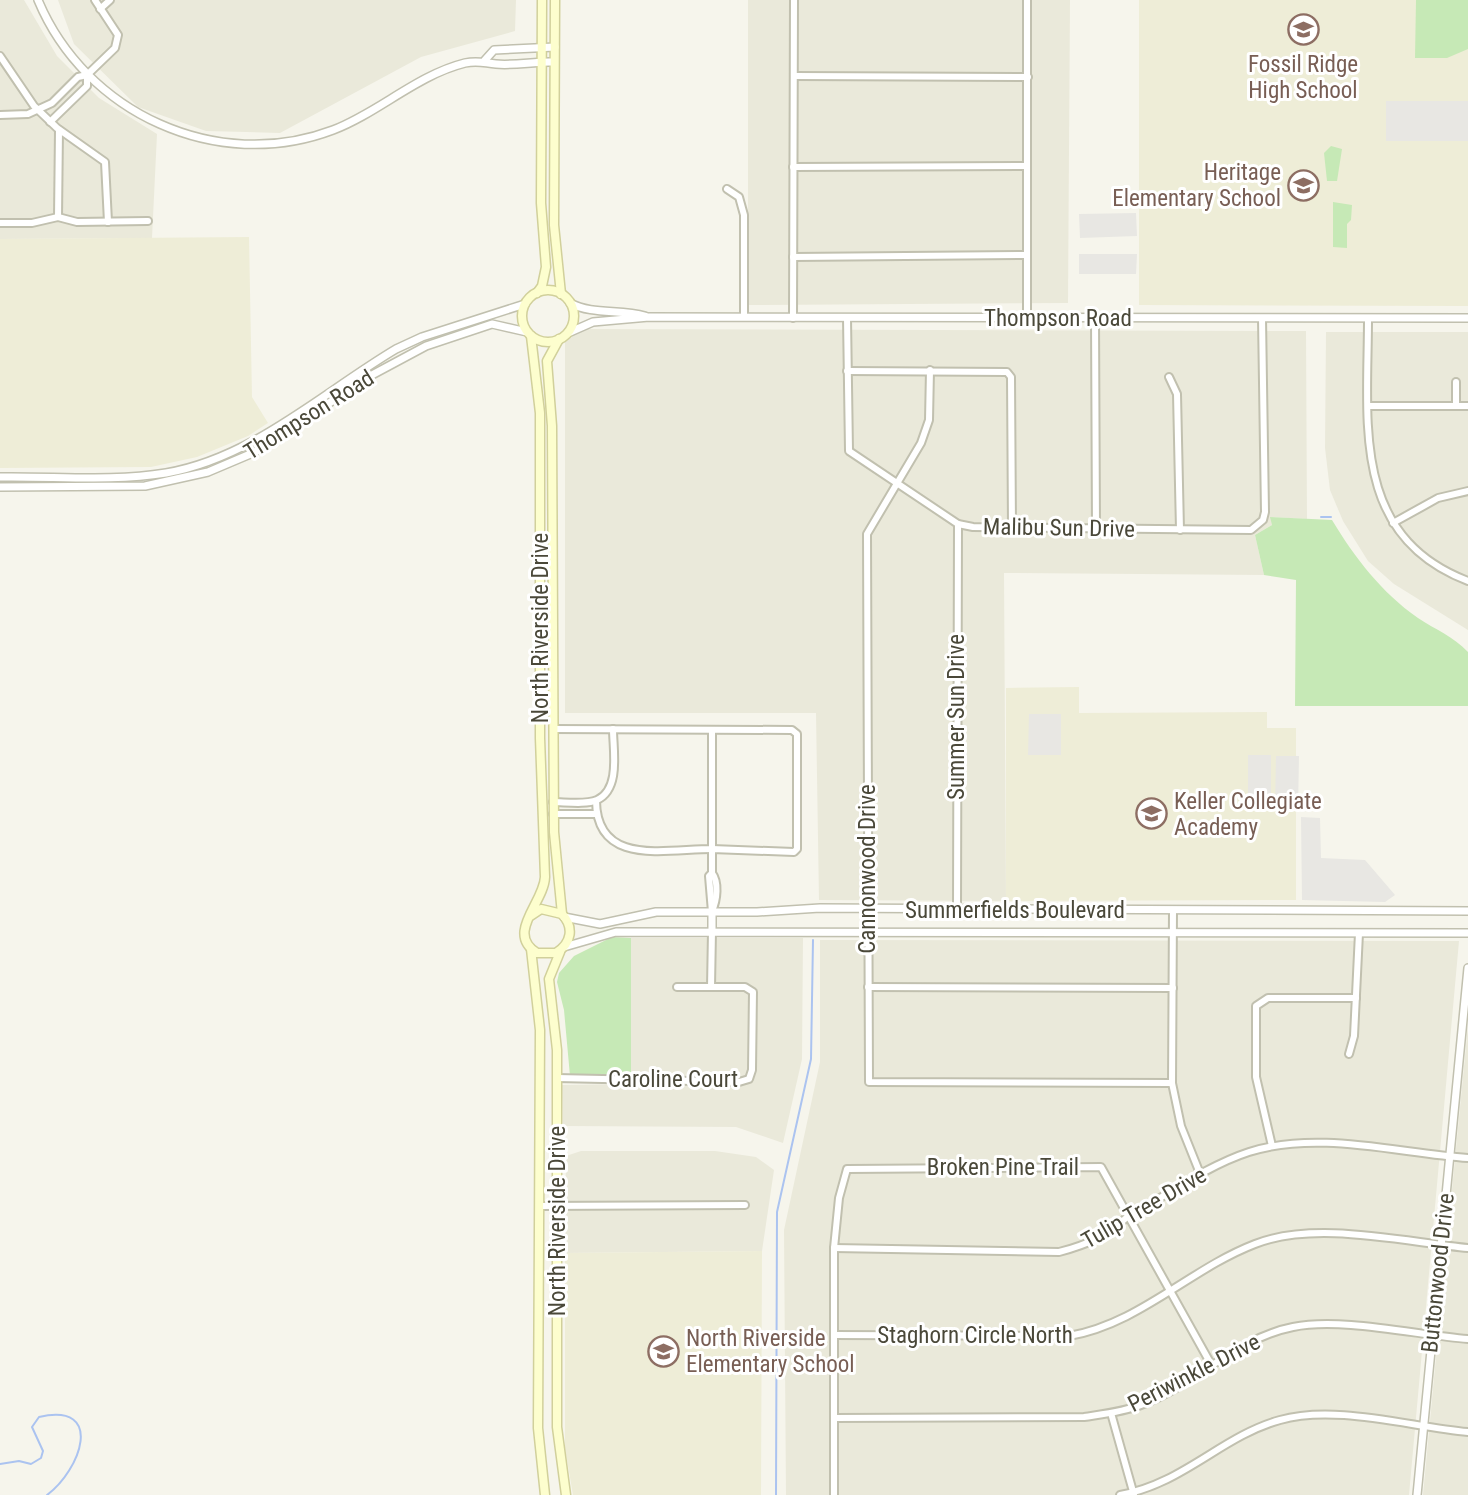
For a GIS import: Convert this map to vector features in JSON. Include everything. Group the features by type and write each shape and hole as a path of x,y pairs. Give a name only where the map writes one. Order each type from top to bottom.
{"main road":[{"path":"525,304 542,286 546,267 541,224 542,0"},
{"path":"555,0 554,225 561,294"},
{"path":"529,334 545,342 559,339 568,333 574,318 570,303 561,294 549,290 537,293"},
{"name":"North Riverside Drive","path":"525,304 522,315 529,334 540,413 540,763 545,877 542,895 529,916 524,937 531,949 540,1030 538,1428 545,1495"},
{"name":"North Riverside Drive","path":"559,339 547,360 552,412 553,814 563,915 570,935 549,979 557,1078 557,1427 566,1495"},
{"path":"540,567 553,567"},
{"path":"540,578 553,578"},
{"path":"529,916 541,909 563,915"},
{"path":"531,949 543,955 563,948"}],"street":[{"path":"38,0 62,44 87,75 122,104 162,126 212,141 259,144 294,141 335,129 446,69 485,60 496,64 554,62"},
{"path":"0,115 38,110 56,99 78,77 87,75 119,41 117,33 95,0"},
{"path":"100,9 110,0"},
{"path":"793,318 794,0"},
{"path":"1027,0 1027,318"},
{"path":"485,60 494,50 555,47"},
{"path":"0,56 38,110 59,130 105,162 108,222"},
{"path":"0,71 6,65"},
{"path":"50,122 87,86 87,75"},
{"path":"794,76 1028,77"},
{"path":"56,99 64,108"},
{"path":"58,217 59,130"},
{"path":"793,167 1027,166"},
{"path":"727,190 738,197 744,215 744,317"},
{"path":"0,223 32,223 58,217 77,222 148,221"},
{"path":"793,257 1027,255"},
{"name":"Thompson Road","path":"570,303 584,309 621,310 649,317"},
{"name":"Thompson Road","path":"0,477 131,477 169,472 205,463 260,437 365,368 422,337 525,304"},
{"name":"Thompson Road","path":"568,333 593,322 649,317 1468,318"},
{"name":"Malibu Sun Drive","path":"847,318 849,451 958,524 1012,528 1180,530 1257,528 1265,512 1262,318"},
{"path":"1095,318 1096,529"},
{"path":"1368,318 1368,406 1372,475 1393,523 1410,547 1468,581"},
{"name":"Thompson Road","path":"0,487 131,487 188,478 232,463 264,447 370,376 426,346 492,324 529,334"},
{"path":"422,337 426,346"},
{"name":"Cannonwood Drive","path":"930,370 929,419 921,443 867,534 869,1082 1172,1083"},
{"path":"847,371 1007,372 1011,377 1012,528"},
{"path":"1169,377 1177,394 1180,530"},
{"path":"1456,382 1456,406"},
{"path":"1368,406 1468,406"},
{"path":"260,437 264,447"},
{"path":"131,477 131,487"},
{"path":"1393,523 1438,498 1468,491"},
{"name":"Summer Sun Drive","path":"957,910 958,524"},
{"path":"552,729 792,730 799,739 798,842 794,852 627,850 606,837 596,814 596,801"},
{"path":"553,802 596,801 611,786 614,774 613,729"},
{"path":"711,987 712,912 716,902 716,877 712,873 712,730"},
{"path":"553,814 596,814"},
{"path":"1173,910 1172,1083 1181,1126 1201,1176"},
{"name":"Summerfields Boulevard","path":"563,915 600,924 656,912 1468,911"},
{"name":"Summerfields Boulevard","path":"563,948 616,932 1468,933"},
{"path":"1349,1054 1356,998 1359,933"},
{"name":"Buttonwood Drive","path":"1417,1495 1468,968"},
{"name":"Caroline Court","path":"557,1078 745,1082 751,1076 752,1070 753,992 745,987 677,987"},
{"path":"868,987 1173,988"},
{"path":"1272,1146 1256,1077 1256,1006 1268,998 1356,998"},
{"path":"1459,1064 1468,1065"},
{"name":"Tulip Tree Drive","path":"834,1248 1059,1252 1091,1241 1126,1218 1247,1153 1272,1146 1330,1144 1468,1157"},
{"name":"Broken Pine Trail","path":"834,1248 839,1198 847,1169 1101,1167 1126,1218 1212,1366"},
{"path":"539,1206 745,1205"},
{"name":"Staghorn Circle North","path":"834,1335 1069,1336 1096,1332 1237,1252 1276,1238 1339,1235 1468,1248"},
{"path":"834,1248 834,1495"},
{"name":"Periwinkle Drive","path":"834,1418 1084,1417 1111,1413 1143,1405 1235,1351 1292,1327 1347,1326 1468,1339"},
{"path":"1111,1413 1133,1494"},
{"path":"1121,1495 1133,1494 1177,1476 1230,1443 1282,1419 1338,1416 1468,1432"}],"shaded area":[{"path":"0,0 24,0 57,56 99,98 157,134 152,238 0,239"},
{"path":"58,0 516,0 515,31 421,57 280,133 206,131 138,107 74,44"},
{"path":"748,0 1070,0 1068,303 748,305"},
{"name":"Heritage Elementary School","path":"1139,0 1468,0 1468,306 1139,305"},
{"path":"1386,101 1468,101 1468,141 1386,141"},
{"path":"1136,213 1137,236 1080,238 1079,214"},
{"path":"249,237 252,397 268,423 248,436 197,457 151,467 0,468 0,239"},
{"path":"1079,254 1137,254 1136,274 1079,274"},
{"path":"565,329 1306,331 1307,519 1271,517 1272,525 1255,535 1264,575 1004,573 1006,901 819,900 816,713 565,713"},
{"path":"1326,332 1468,332 1468,630 1394,584 1368,561 1343,521 1330,490 1325,448"},
{"name":"Keller Collegiate Academy","path":"1079,687 1079,713 1267,712 1267,728 1296,728 1296,900 1006,901 1006,688"},
{"path":"1029,714 1061,714 1061,755 1028,755"},
{"path":"1248,755 1271,755 1271,808 1248,807"},
{"path":"1276,756 1299,756 1298,810 1275,810"},
{"path":"1301,817 1320,818 1321,858 1365,860 1395,895 1385,902 1302,900"},
{"path":"631,938 803,938 802,1059 783,1143 736,1127 563,1126 562,1085 631,1084"},
{"path":"820,940 1459,941 1409,1495 786,1495 784,1230 820,1062"},
{"path":"1468,1026 1468,1495 1423,1495 1446,1251"},
{"path":"581,1151 715,1151 756,1157 774,1170 762,1251 565,1253 566,1156"},
{"name":"North Riverside Elementary School","path":"762,1251 761,1495 573,1495 565,1448 565,1253"}],"green space":[{"path":"1416,0 1468,0 1468,49 1447,58 1415,58"},
{"path":"1331,146 1342,149 1337,181 1327,181 1324,153"},
{"path":"1333,202 1352,205 1351,220 1347,224 1347,248 1333,247"},
{"path":"1270,517 1332,520 1360,561 1392,597 1468,652 1468,706 1295,706 1296,580 1264,575 1255,535 1272,525"},
{"path":"612,937 631,938 631,1077 570,1076 564,1010 557,982 559,973 574,956"}],"waterway":[{"path":"1321,517 1331,517"},
{"path":"776,1495 777,1212 811,1059 813,940"},
{"path":"0,1464 19,1461 31,1464 41,1458 43,1451 32,1427 39,1417 60,1415 73,1419 80,1429 77,1456 69,1471 47,1495"}],"place":[{"name":"Fossil Ridge High School","path":"1303,30"},
{"name":"Heritage Elementary School","path":"1304,185"},
{"name":"Keller Collegiate Academy","path":"1151,814"},
{"name":"North Riverside Elementary School","path":"663,1351"}]}
